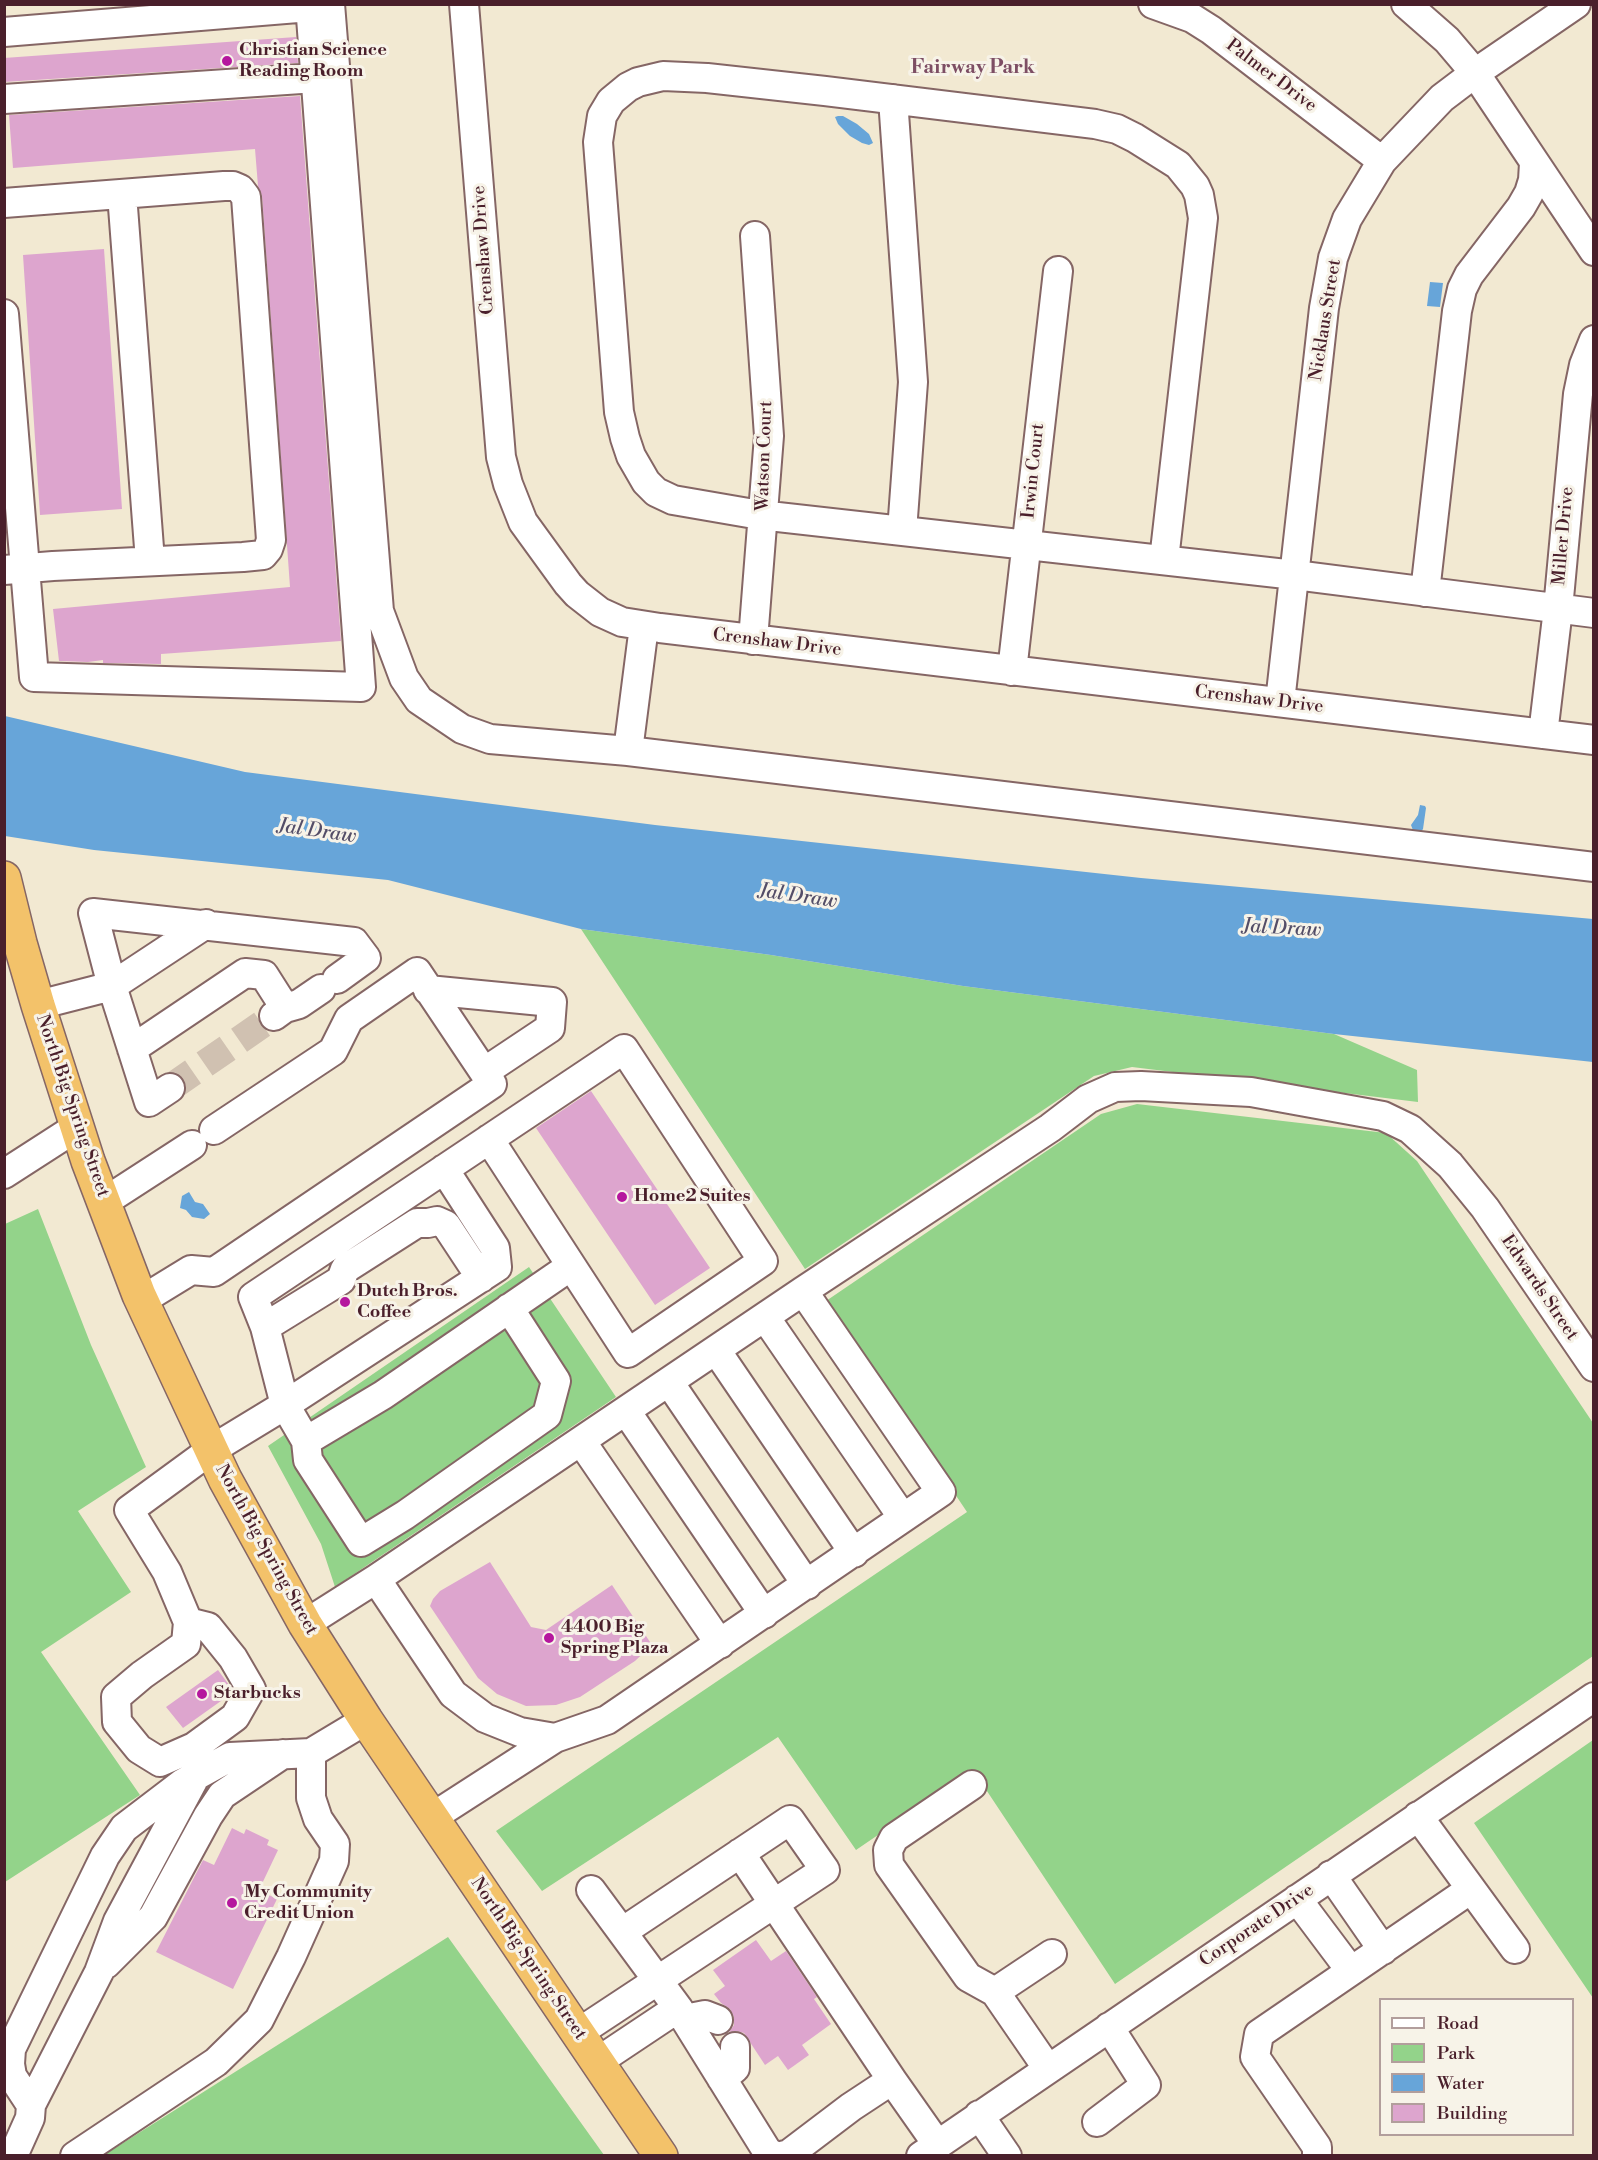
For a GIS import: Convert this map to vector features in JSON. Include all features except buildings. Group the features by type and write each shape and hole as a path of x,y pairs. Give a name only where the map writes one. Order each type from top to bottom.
{"highway":[{"name":"North Big Spring Street","path":"4,879 38,1005 76,1127 104,1202 142,1300 211,1450 245,1517 305,1624 366,1720 578,2033 653,2149"}],"street":[{"name":"Crenshaw Drive","path":"465,4 501,457 508,484 523,522 553,565 577,594 600,612 622,622 644,626 1593,740"},
{"name":"Palmer Drive","path":"1153,4 1192,18 1211,30 1382,161"},
{"path":"1406,4 1447,40 1474,73 1593,251"},
{"name":"Nicklaus Street","path":"1280,702 1324,308 1333,258 1347,219 1382,161 1442,98 1474,73 1576,4"},
{"path":"1584,4 1593,18"},
{"path":"4,32 317,5"},
{"path":"4,314 15,569 34,677 361,687 316,78 317,5"},
{"path":"317,5 379,611 404,678 418,700 462,729 489,739 628,751 1593,867"},
{"path":"1164,560 1203,218 1195,186 1178,165 1117,129 1095,124 707,78 663,76 649,79 628,87 610,101 602,116 598,142 619,412 632,456 646,482 656,492 673,500 763,515 1295,575 1593,612"},
{"path":"4,99 316,78"},
{"path":"893,99 913,382 902,531"},
{"path":"1425,592 1457,311 1462,289 1469,275 1521,207 1529,193 1533,180 1534,163"},
{"path":"4,202 233,186 240,189 246,197 271,540 263,555 15,569"},
{"path":"122,194 150,561"},
{"name":"Watson Court","path":"753,640 769,415 755,236"},
{"name":"Irwin Court","path":"1012,671 1058,272"},
{"name":"Miller Drive","path":"1543,734 1558,609 1578,394 1584,365 1593,340"},
{"path":"628,751 644,626"},
{"path":"132,1049 245,973 264,975 280,1012 299,1004 366,958 354,942 93,913 112,986 132,1049 149,1102 170,1088"},
{"path":"38,1005 112,986 206,924"},
{"path":"104,1202 333,1051 349,1019 417,972 492,1084 214,1272 191,1270 142,1300"},
{"path":"428,990 552,1002 550,1028 484,1072"},
{"path":"489,1139 628,1353 763,1261 624,1049 489,1139 444,1169 253,1297 264,1327 285,1405 306,1441 308,1460 361,1542 405,1515 547,1415 556,1381 508,1308"},
{"name":"Edwards Street","path":"305,1624 376,1579 803,1291 1050,1128 1088,1100 1115,1087 1141,1086 1251,1092 1383,1116 1410,1129 1450,1165 1485,1208 1593,1367"},
{"path":"4,1174 76,1127"},
{"path":"188,1622 208,1627 233,1658 251,1689 235,1717 195,1747 160,1762 139,1749 117,1722 116,1697 142,1675 186,1644 188,1622 167,1572 129,1510 211,1450 285,1405 497,1267 495,1248 444,1169"},
{"path":"264,1327 341,1280 345,1269 417,1223 437,1221 446,1225 481,1278"},
{"path":"306,1441 383,1395 571,1266"},
{"path":"431,1818 555,1738 608,1720 940,1492 803,1291"},
{"path":"765,1317 903,1518"},
{"path":"716,1350 854,1553"},
{"path":"669,1382 807,1585"},
{"path":"626,1411 764,1614"},
{"path":"581,1441 720,1644"},
{"path":"376,1579 453,1694 485,1718 520,1732 555,1738"},
{"name":"Corporate Drive","path":"925,2153 1593,1697"},
{"path":"31,2105 12,2076 11,2049 105,1856 124,1828 183,1783 230,1757 311,1753 366,1720"},
{"path":"75,2156 216,2062 259,2020 291,1957 334,1861 335,1844 318,1819 311,1798 311,1753"},
{"path":"99,1972 153,1917 208,1816 222,1795 262,1755"},
{"path":"13,2156 30,2118 31,2105 99,1972 196,1796 210,1779 262,1755"},
{"path":"99,1972 118,1921 195,1777"},
{"path":"972,1785 894,1838 888,1851 889,1865 968,1977 995,1992 1048,2069"},
{"path":"1418,1816 1515,1949"},
{"path":"578,2033 825,1870 790,1820 622,1932"},
{"path":"740,1853 892,2080 925,2153"},
{"path":"1331,1875 1383,1950"},
{"path":"1317,2156 1317,2147 1255,2057 1259,2034 1472,1889"},
{"path":"591,1890 681,2014 766,2151 775,2156"},
{"path":"1297,1899 1351,1971"},
{"path":"995,1992 1052,1954"},
{"path":"597,2062 681,2014 705,2015 718,2020"},
{"path":"1097,2122 1146,2085 1109,2027"},
{"path":"722,2079 735,2068 735,2047"},
{"path":"781,2156 789,2154 851,2107 892,2080"},
{"path":"979,2115 1006,2156"}],"green space":[{"path":"581,929 771,955 963,986 1334,1034 1417,1070 1418,1102 1132,1067 1094,1076 805,1269"},
{"path":"1137,1104 1386,1133 1417,1161 1593,1423 1593,1656 1115,1984 973,1770 856,1850 778,1737 542,1891 496,1831 967,1512 826,1301 1101,1114"},
{"path":"38,1209 91,1345 146,1467 78,1511 131,1592 41,1652 140,1795 5,1882 5,1224"},
{"path":"529,1267 616,1397 335,1587 321,1544 268,1446"},
{"path":"1593,1740 1593,1998 1474,1823"},
{"path":"448,1937 604,2155 104,2155"}],"water":[{"path":"843,116 857,124 869,134 873,143 869,145 862,143 850,136 838,124 835,117"},
{"path":"1430,282 1443,283 1440,307 1427,306"},
{"name":"Jal Draw","path":"5,716 245,772 655,825 1141,878 1593,919 1593,1062 1334,1034 963,986 771,955 581,929 388,880 94,850 5,836"},
{"path":"1420,805 1426,808 1423,829 1420,833 1414,833 1411,825 1418,815"},
{"path":"189,1192 195,1202 203,1204 210,1214 204,1219 192,1217 186,1210 180,1208 182,1196"}],"tunnel":[{"path":"170,1088 274,1016"}],"place":[{"name":"Christian Science Reading Room","path":"227,61"},
{"name":"Home2 Suites","path":"622,1197"},
{"name":"Dutch Bros. Coffee","path":"345,1302"},
{"name":"4400 Big Spring Plaza","path":"549,1638"},
{"name":"Starbucks","path":"202,1694"},
{"name":"My Community Credit Union","path":"232,1903"}],"district":[{"name":"Fairway Park","path":"973,68"}]}
